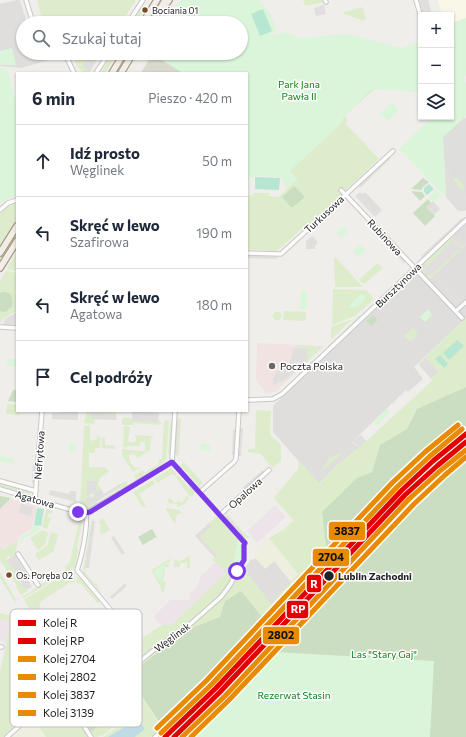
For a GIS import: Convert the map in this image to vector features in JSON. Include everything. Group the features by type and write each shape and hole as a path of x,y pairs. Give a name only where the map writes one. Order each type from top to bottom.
{"main road":[{"path":"147,16 157,0"},
{"path":"156,16 165,0"},
{"path":"157,16 170,0"},
{"path":"113,72 120,60"},
{"path":"121,72 128,60"},
{"path":"0,253 16,228"},
{"path":"0,268 16,243"}],"street":[{"path":"26,0 31,16"},
{"path":"133,16 143,0"},
{"path":"416,0 420,12"},
{"path":"68,60 74,72"},
{"path":"97,72 104,60"},
{"name":"Turkusowa","path":"248,253 281,254 392,151"},
{"name":"Rubinowa","path":"341,190 462,318"},
{"path":"0,210 8,203 16,200"},
{"name":"Bursztynowa","path":"248,400 262,400 278,397 466,220"},
{"path":"456,311 466,302"},
{"path":"0,327 16,328"},
{"name":"Nefrytowa","path":"35,499 42,412"},
{"path":"175,412 172,462 220,515"},
{"path":"200,492 234,462 236,455 239,412"},
{"path":"110,609 77,570 80,563 86,513 172,462"},
{"name":"Opalowa","path":"220,515 269,470"},
{"path":"0,481 36,491"},
{"name":"Agatowa","path":"0,490 86,513"},
{"name":"Węglinek","path":"142,660 188,626 221,597 230,585 244,560 245,543 220,515"},
{"path":"18,554 38,585"},
{"path":"155,737 198,699 285,608"},
{"name":"Węglinek","path":"7,737 17,727"},
{"path":"84,727 91,737"}],"shaded area":[{"path":"20,0 25,16 16,16 16,60 49,60 21,68 0,66 0,4"},
{"path":"419,0 428,0 431,12 420,12 422,10"},
{"path":"438,0 466,0 466,18 454,22 454,12 441,12"},
{"path":"324,5 326,14 316,16 314,8"},
{"path":"86,60 95,63 90,71 82,66"},
{"path":"149,60 162,60 181,72 142,72"},
{"path":"465,117 466,210 458,211 446,197 443,137"},
{"path":"389,156 391,158 360,188 358,185"},
{"path":"446,167 452,167 451,180 466,196 466,205 463,208 448,193 446,193"},
{"path":"360,192 362,194 365,192 382,210 375,217 355,196"},
{"path":"433,201 440,209 434,215 426,207"},
{"path":"462,218 464,220 423,258 421,256"},
{"path":"369,222 384,238 382,240 367,224"},
{"path":"466,224 466,318 414,367 423,379 408,392 406,390 352,442 359,448 336,466 319,484 273,432 273,406"},
{"path":"461,234 466,240 466,244 461,247 454,240"},
{"path":"312,236 318,243 315,246 315,249 306,249 306,241"},
{"path":"453,242 459,249 430,276 424,270"},
{"path":"390,245 406,261 404,263 388,247"},
{"path":"248,255 277,257 277,259 248,258"},
{"path":"444,276 464,297 456,305 435,284"},
{"path":"16,313 16,328 2,327 5,319"},
{"path":"257,343 324,346 275,392 266,393 256,380"},
{"path":"293,348 308,349 306,361 300,367 297,365 299,368 285,380 273,385 273,379 276,373 289,363"},
{"path":"426,358 439,372 431,379 419,365"},
{"path":"78,412 78,420 52,419 52,413"},
{"path":"91,412 116,414 117,420 92,419 92,416 90,416"},
{"path":"132,412 159,413 158,422 132,421"},
{"path":"176,420 179,420 177,454 174,454"},
{"path":"240,428 243,429 241,456 238,456"},
{"path":"233,430 236,430 235,455 232,455"},
{"path":"351,434 356,439 361,435 366,441 359,448 348,436"},
{"path":"33,461 36,461 35,483 32,483"},
{"path":"263,470 265,472 243,491 241,489"},
{"path":"87,481 97,481 96,491 93,491 90,495 87,495"},
{"path":"120,484 121,486 89,506 85,499 90,496 91,498 94,496 93,493 101,489 104,494"},
{"path":"50,490 69,494 70,491 76,491 76,502 49,495"},
{"path":"10,499 37,506 32,528 19,537 18,540 1,550 0,509"},
{"path":"21,504 33,507 31,516 19,513"},
{"path":"275,505 286,517 257,543 247,531"},
{"path":"227,517 244,535 242,537 225,519"},
{"path":"92,521 95,521 89,568 85,568"},
{"path":"209,523 212,526 200,537 217,555 215,558 195,536"},
{"path":"114,536 125,553 122,555 111,538"},
{"path":"15,555 30,579 28,580 32,587 26,590 7,560"},
{"path":"255,558 274,561 291,582 271,605 244,569 251,559 253,560"},
{"path":"216,562 226,573 171,625 162,625 157,622 154,616 170,600 189,600 190,593 197,587 200,577"},
{"path":"125,583 127,586 112,599 110,597"},
{"path":"298,587 303,592 284,611 279,606"},
{"path":"0,619 10,622 10,627 7,643 0,641"}],"green space":[{"path":"37,0 136,0 126,16 41,16"},
{"name":"Park Jana Pawła II","path":"180,0 259,0 273,18 270,19 273,20 276,29 270,36 284,32 300,38 347,34 401,48 418,43 418,92 372,89 344,116 342,123 290,171 298,179 288,188 283,182 283,178 258,176 248,179 248,72 181,72 162,60 248,60 248,16 172,16"},
{"path":"303,0 323,0 324,2 305,6"},
{"path":"143,5 146,7 142,10 143,11 140,16 136,16"},
{"path":"362,7 366,18 364,21 342,13"},
{"path":"263,9 272,31 260,36 251,14"},
{"path":"466,18 466,75 464,77 466,84 466,116 443,137 446,197 399,149 430,120 454,120 454,22"},
{"path":"12,48 16,65 0,65 0,51"},
{"path":"73,60 97,60 90,72 85,72 79,69"},
{"path":"108,60 113,60 106,72 101,72"},
{"path":"0,68 7,68 16,103 16,196 7,199 0,204"},
{"path":"418,76 418,92 375,89 344,116 348,120 345,123 379,159 308,225 307,224 279,249 275,251 248,249 248,195 253,196 253,193 269,193 269,196 279,197 288,188 283,182 283,178 338,98"},
{"path":"391,102 399,110 388,121 379,113 388,108"},
{"path":"255,177 280,178 279,190 255,189"},
{"path":"456,177 464,185 463,187 465,188 462,191 453,180"},
{"path":"423,178 429,182 422,188 422,190 411,189"},
{"path":"429,184 434,189 427,195 424,192 424,188"},
{"path":"294,186 305,197 291,207 282,197"},
{"path":"436,190 441,196 435,201 430,200 429,197"},
{"path":"411,191 422,192 425,196 420,201"},
{"path":"428,199 431,203 427,208 435,216 425,226 413,213"},
{"path":"16,202 16,222 0,246 0,214 7,206"},
{"path":"343,226 348,232 341,238 336,233"},
{"path":"16,233 16,238 0,264 0,258"},
{"path":"454,236 455,237 427,265 423,263 436,253 436,250"},
{"path":"456,238 455,240 464,246 466,245 462,249 453,242 424,270 426,272 424,273 421,269"},
{"path":"360,244 366,250 358,257 353,251"},
{"path":"459,249 461,250 430,279 426,276 428,274 430,276"},
{"path":"16,253 16,271 7,269"},
{"path":"336,258 363,287 335,287 334,259"},
{"path":"377,263 383,268 364,284 359,280"},
{"path":"6,271 16,273 16,312 4,318 0,323 0,281"},
{"path":"333,289 366,290 373,300 355,316 332,325"},
{"path":"301,290 307,291 307,309 300,309"},
{"path":"0,293 10,294 13,301 12,307 5,312 0,311"},
{"path":"360,294 365,295 365,299 357,307 349,308 349,306"},
{"path":"428,309 432,315 425,322 420,317"},
{"path":"277,311 282,316 277,321 272,316"},
{"path":"284,311 306,312 306,319 304,321 283,320"},
{"path":"373,315 378,320 371,326 366,321"},
{"path":"359,316 361,317 328,348 328,346"},
{"path":"466,318 466,387 417,409 407,429 380,445 372,472 357,478 322,512 326,547 276,605 280,610 193,701 151,737 135,737 145,729 142,725 142,697 158,722 267,623 241,591 225,601 221,617 189,629 142,664 142,638 162,625 171,625 226,573 216,562 212,560 217,555 200,537 211,526 209,523 217,516 243,544 244,558 232,579 234,582 244,569 271,604 298,574 269,538 283,530 293,520 274,498 298,469 298,459 320,484 336,466 352,454 433,380 431,379 439,372 426,358 419,365 418,364"},
{"path":"353,319 331,339 331,327"},
{"path":"413,328 418,333 411,342 404,336"},
{"path":"457,340 464,346 449,360 443,353"},
{"path":"300,345 314,346 314,348 323,346 299,369 297,365 300,366 305,361 307,349 297,348"},
{"path":"440,355 448,364 444,368 435,359"},
{"path":"7,359 16,359 16,366 7,366"},
{"path":"466,387 466,426 417,467 387,495 343,543 326,547 322,512 357,478 372,472 380,445 407,429 417,409"},
{"path":"13,390 16,390 16,402 8,401"},
{"path":"7,404 16,405 16,412 19,412 19,415 6,414"},
{"path":"387,409 389,409 390,412 379,424 375,425 375,420"},
{"path":"256,410 271,411 270,434 281,445 281,461 272,468 261,454 248,452 248,449 255,449"},
{"path":"87,412 95,412 92,416 93,419 95,419 94,424 84,423"},
{"path":"95,412 116,412 116,414"},
{"path":"125,417 132,418 132,420 158,422 158,419 161,423 158,425 134,423 134,425 122,425 122,419"},
{"path":"176,418 181,418 179,456 174,455 177,454 179,420 176,420"},
{"path":"166,420 169,420 166,460 136,480 134,475 143,470 144,473 159,464 158,461 162,458 164,423"},
{"path":"170,420 172,422 170,455 168,455"},
{"path":"90,425 90,439 92,441 97,439 97,435 101,438 100,448 95,448 95,453 89,453 89,466 91,468 101,467 109,472 100,478 98,484 101,489 94,493 94,496 93,491 96,481 90,495 89,506 121,486 120,484 126,481 128,485 120,488 98,501 97,504 84,510 80,508 84,426"},
{"path":"124,426 130,427 128,441 131,443 136,441 136,437 134,435 153,436 153,438 151,438 150,450 136,459 137,457 134,454 129,455 130,461 136,469 140,467 133,472 122,455 122,449 145,451 145,442 140,441 140,446 127,446 127,448 123,447"},
{"path":"102,438 105,438 105,445 115,446 115,449 102,448"},
{"path":"69,443 76,443 75,452 69,452"},
{"path":"201,444 210,444 210,451 201,451"},
{"name":"Las \"Stary Gaj\"","path":"466,447 466,737 183,737 213,706 275,649 331,589 354,567 360,551 443,466"},
{"path":"344,452 321,472 329,458"},
{"path":"0,456 13,459 13,464 0,461"},
{"path":"184,462 203,483 198,488 196,486 198,485 183,468 181,470 179,467"},
{"path":"171,468 177,474 175,476 172,474 157,483 155,479"},
{"path":"178,475 188,487 190,485 195,490 194,494 190,497 176,478"},
{"path":"153,480 155,484 139,494 147,508 143,508 133,492"},
{"path":"0,482 30,491 30,494 0,486"},
{"path":"186,495 189,499 183,505 177,507 177,504 168,503 169,497 175,503 179,501 181,503 186,498"},
{"path":"0,496 11,498 0,509"},
{"path":"37,508 44,509 41,526 34,525"},
{"path":"166,508 179,510 181,512 180,514 177,514 175,524 166,510"},
{"path":"46,509 53,510 52,514 49,513 48,517 51,518 47,529 42,527"},
{"path":"227,514 245,534 250,537 245,539 242,537 244,535 227,517 225,519 224,517"},
{"path":"76,517 82,522 75,567 24,598 22,597 66,569 65,566 69,564 79,523 78,521 75,521"},
{"path":"93,518 94,520 92,521 85,572 95,584 97,584 101,593 83,572 91,522"},
{"path":"103,518 110,530 103,534 98,531 100,531 100,520"},
{"path":"33,525 40,527 40,529 19,542 20,538 32,530"},
{"path":"152,529 158,539 156,537 143,545 138,537"},
{"path":"43,530 48,533 45,545 38,550 30,538"},
{"path":"51,532 58,535 54,551 39,560 35,555 47,546"},
{"path":"269,538 298,574 291,582 275,561 265,569 253,555"},
{"path":"18,540 16,555 25,569 15,555 10,558 9,556 6,558 28,591 21,595 16,587 17,586 0,560 0,547 2,550"},
{"path":"238,540 243,544 244,558 232,568"},
{"path":"187,555 190,558 190,568 187,568 187,563 180,563 180,567 174,567 174,561 177,559 179,562 188,557"},
{"path":"170,559 168,567 165,567 163,581 166,582 163,594 151,570"},
{"path":"170,561 168,565 165,564 161,583 153,571"},
{"path":"0,572 15,598 16,604 0,578"},
{"path":"68,574 71,579 75,577 74,583 71,582 41,601 39,606 41,609 29,609 24,600 63,575"},
{"path":"77,577 80,577 100,602 97,603 81,584 76,583"},
{"path":"241,591 267,623 159,722 142,696 142,664 189,629 220,617 225,601"},
{"path":"0,613 10,616 10,622 0,619"},
{"path":"10,627 10,727 14,727 4,737 0,737 0,672"},
{"name":"Rezerwat Stasin","path":"276,652 434,661 430,737 191,737 231,699"},
{"path":"19,727 39,727 46,737 9,737"},
{"path":"39,727 82,727 88,737 46,737"},
{"path":"87,727 98,727 90,732"},
{"path":"98,727 112,727 106,733 99,736 94,737 90,732"},
{"path":"118,727 125,727 108,737 103,737"}],"water":[{"path":"142,725 145,729 135,737 108,737 125,727 142,727"}],"rail line":[{"name":"3837","path":"157,728 207,680 392,483 425,452 458,425"},
{"name":"2704","path":"161,733 212,684 397,487 462,429"},
{"name":"R","path":"165,737 216,688 401,491 433,461 466,434"},
{"name":"RP","path":"174,737 220,692 405,495 466,442"},
{"name":"2802","path":"182,737 225,696 409,499 466,450"},
{"name":"3139","path":"191,737 229,700 414,504 466,457"}],"place":[{"name":"Bociania 01","path":"145,10"},
{"name":"Poczta Polska","path":"272,366"},
{"name":"Os. Poręba 02","path":"9,575"},
{"name":"Lublin Zachodni","path":"329,576"}],"route":[{"path":"78,512 90,512 172,462 245,543 244,560 237,571"}]}
